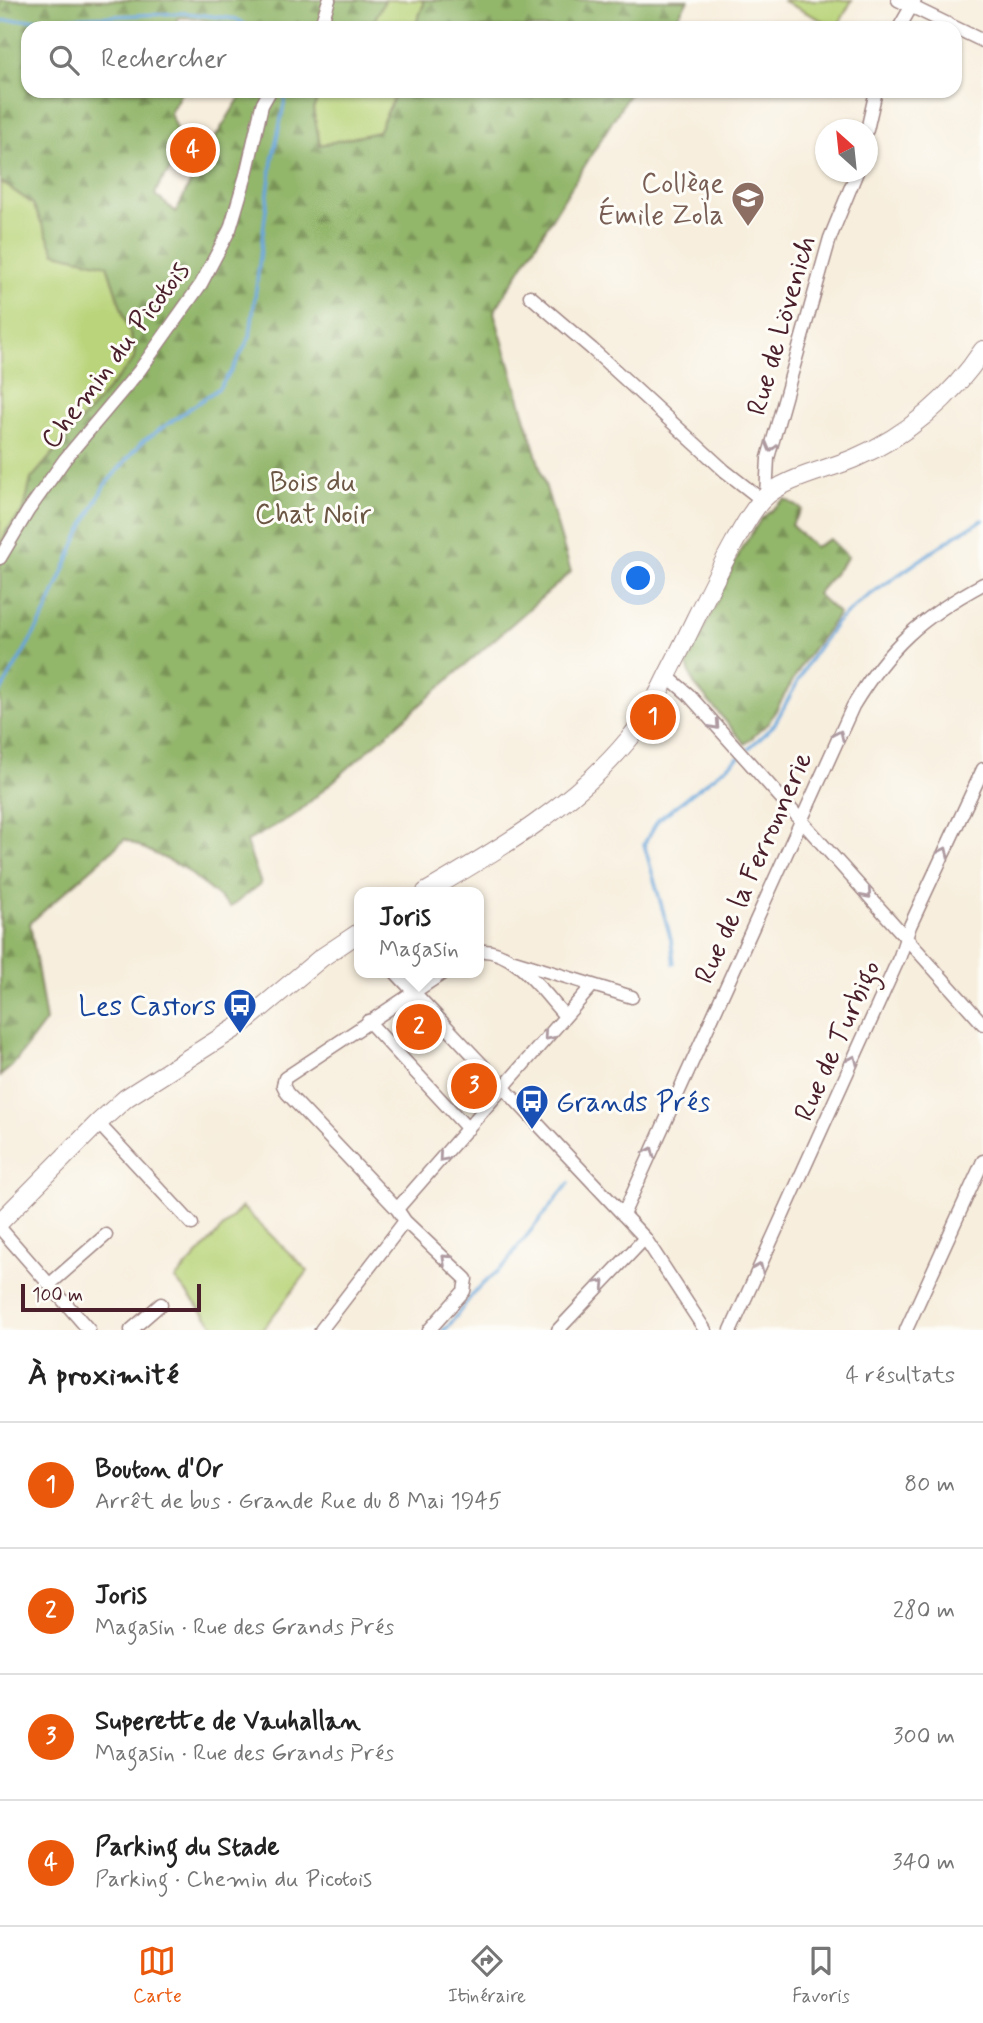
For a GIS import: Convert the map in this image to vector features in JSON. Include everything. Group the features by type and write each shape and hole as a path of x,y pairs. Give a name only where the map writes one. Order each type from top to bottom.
{"main road":[{"path":"434,887 512,840 560,804 599,771 630,738 667,676 719,570 747,520 764,498 789,483 855,458 892,440 946,396 969,371 983,350"},
{"path":"0,1222 98,1123 145,1085 242,1024 321,958 354,935"}],"street":[{"path":"322,21 329,0"},
{"path":"898,0 913,3 947,21"},
{"path":"904,21 913,3"},
{"path":"962,29 982,40"},
{"name":"Chemin du Picotois","path":"0,558 28,511 65,459 139,371 201,285 230,229 266,98"},
{"path":"870,119 874,98"},
{"name":"Rue de Lövenich","path":"764,498 768,458 830,238 853,182"},
{"path":"530,296 725,471 764,498"},
{"name":"Rue de la Ferronnerie","path":"623,1215 853,705 894,647 943,607 983,584"},
{"path":"667,676 688,694 983,1024"},
{"name":"Rue de Turbigo","path":"732,1330 983,769"},
{"path":"484,950 632,997"},
{"path":"514,961 565,1016"},
{"path":"401,978 645,1238 705,1330"},
{"path":"429,1330 464,1291 466,1279 405,1222 397,1209 287,1093 283,1085 285,1078 435,978"},
{"path":"397,1209 592,986"},
{"path":"368,1021 468,1129"},
{"path":"98,1123 192,1224"},
{"path":"906,1330 982,1165"},
{"path":"321,1330 405,1222"},
{"path":"0,1227 89,1330"},
{"path":"50,1284 106,1235"},
{"path":"558,1330 645,1238"},
{"path":"131,1330 161,1304"}],"green space":[{"name":"Bois du Chat Noir","path":"0,0 385,0 374,21 206,21 177,18 177,21 21,21 21,98 178,98 170,113 179,141 179,157 155,195 176,212 202,159 240,98 318,98 313,109 320,145 378,132 394,98 627,98 494,312 571,572 296,814 246,842 261,884 230,907 184,868 125,839 30,923 46,1021 12,1066 0,1076 0,551 6,531 24,510 31,479 134,359 135,349 107,265 55,253 33,204 0,181"},
{"path":"385,0 422,0 424,4 417,21 374,21"},
{"path":"422,0 688,0 675,21 417,21 424,4"},
{"path":"784,0 852,0 841,21 823,21"},
{"path":"318,98 394,98 378,132 320,145 313,109"},
{"path":"0,181 33,204 55,253 107,265 135,349 134,359 24,510 0,551"},
{"path":"785,499 802,509 791,525 815,547 830,539 848,557 817,594 839,614 804,661 769,722 745,744 694,684 687,665 742,548 761,519"},
{"path":"242,1207 308,1271 262,1330 218,1330 175,1279"}],"waterway":[{"path":"0,21 186,13 239,21"},
{"path":"0,693 45,615 77,539 104,486 142,442 219,388 250,337 272,161 286,98"},
{"path":"749,748 774,725 809,661 836,623 861,601 956,535 983,520"},
{"path":"674,964 671,939 644,844 658,820 739,757"},
{"path":"443,1330 476,1290 506,1264 569,1183"}],"place":[{"name":"Parking du Stade","path":"193,150"},
{"name":"Collège Émile Zola","path":"748,228"},
{"name":"Bouton d'Or","path":"653,717"},
{"name":"Joris","path":"419,1027"},
{"name":"Les Castors","path":"240,1035"},
{"name":"Superette de Vauhallan","path":"474,1086"},
{"name":"Grands Prés","path":"532,1131"}]}
